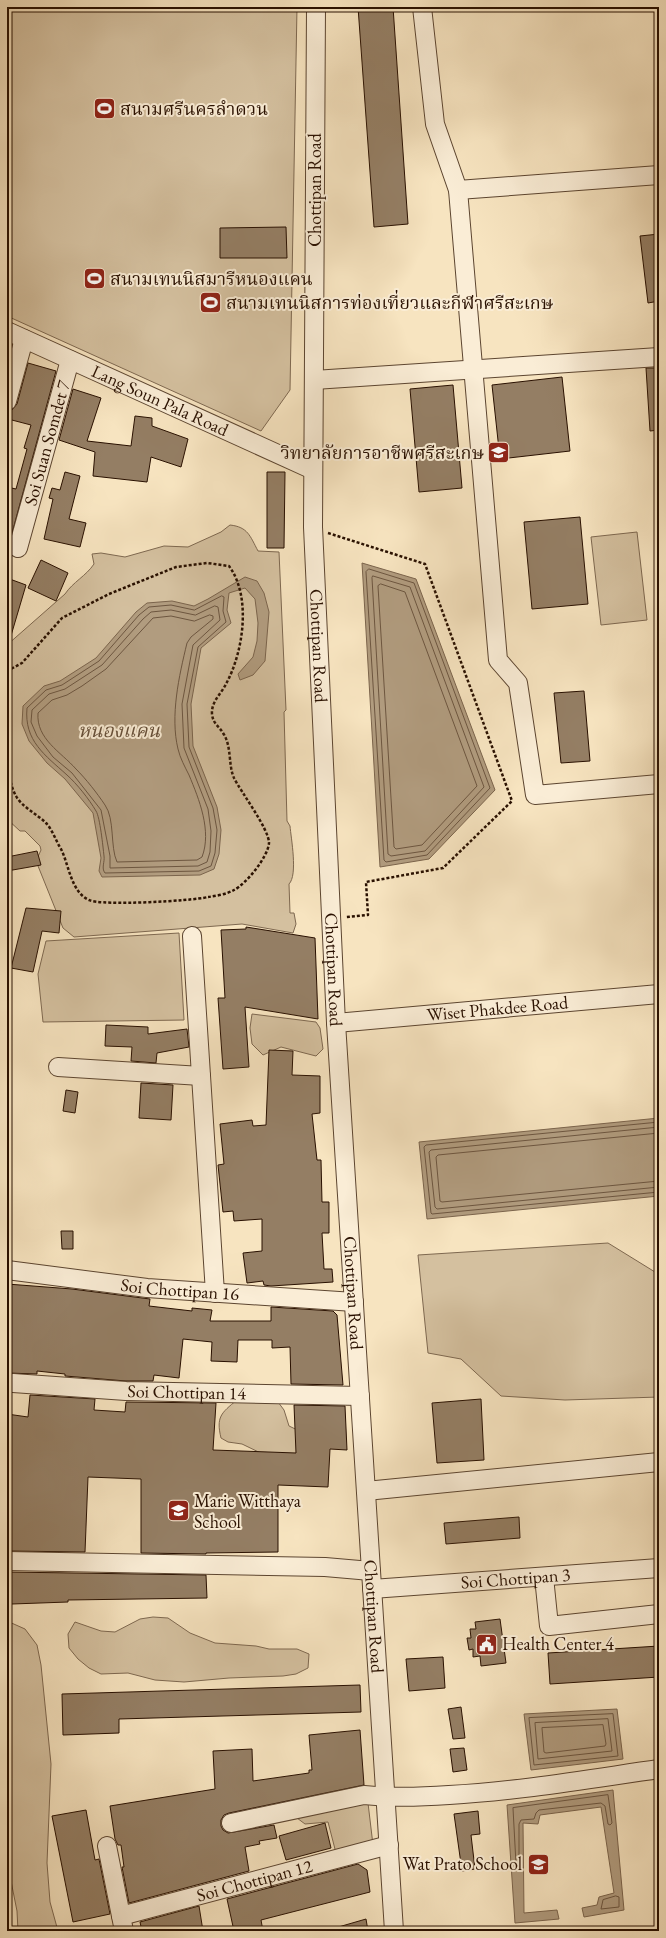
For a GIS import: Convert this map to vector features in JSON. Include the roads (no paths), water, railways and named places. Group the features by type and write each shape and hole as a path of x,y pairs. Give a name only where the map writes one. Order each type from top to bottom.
{"street":[{"name":"Chottipan Road","path":"316,7 313,527 336,1024 394,1931"},
{"path":"422,7 435,124 458,190 498,660 518,683 534,795 659,784"},
{"path":"458,190 659,175"},
{"name":"Lang Soun Pala Road","path":"7,331 313,470"},
{"path":"7,401 24,339"},
{"path":"314,380 659,357"},
{"name":"Soi Suan Somdet 7","path":"18,548 70,360"},
{"path":"192,936 215,1293"},
{"name":"Wiset Phakdee Road","path":"336,1024 659,994"},
{"path":"58,1067 201,1076"},
{"name":"Soi Chottipan 16","path":"7,1270 147,1288 354,1302"},
{"name":"Soi Chottipan 14","path":"13,1383 126,1392 360,1396"},
{"path":"366,1490 659,1462"},
{"path":"7,1561 325,1567 371,1571"},
{"name":"Soi Chottipan 3","path":"372,1589 659,1568"},
{"path":"544,1577 549,1626 659,1614"},
{"path":"231,1823 364,1796 386,1798 491,1792 659,1769"},
{"name":"Soi Chottipan 12","path":"107,1846 122,1924 388,1845"}],"water":[{"path":"362,563 416,579 495,790 429,859 380,867"},
{"name":"หนองแคน","path":"245,577 257,581 264,593 269,612 265,661 253,675 240,680 238,674 253,657 257,641 258,623 255,599 245,588 229,593 227,610 231,623 201,648 191,704 193,746 217,807 221,830 219,854 214,869 200,875 102,877 99,871 101,858 93,813 65,779 47,763 29,741 22,724 23,706 44,686 60,681 96,658 136,612 147,603 172,601 194,606"},
{"path":"659,1118 659,1196 427,1219 419,1142"},
{"path":"617,1709 623,1759 531,1770 524,1714"},
{"path":"613,1790 624,1910 584,1917 582,1908 597,1905 599,1897 614,1893 601,1807 540,1815 538,1824 523,1823 524,1913 557,1910 559,1919 515,1923 507,1805"}],"place":[{"name":"สนามศรีนครลำดวน","path":"104,109"},
{"name":"สนามเทนนิสมารีหนองแคน","path":"94,279"},
{"name":"สนามเทนนิสการท่องเที่ยวและกีฬาศรีสะเกษ","path":"211,303"},
{"name":"วิทยาลัยการอาชีพศรีสะเกษ","path":"499,453"},
{"name":"Marie Witthaya School","path":"178,1511"},
{"name":"Health Center 4","path":"486,1644"},
{"name":"Wat Prato School","path":"538,1864"}]}
